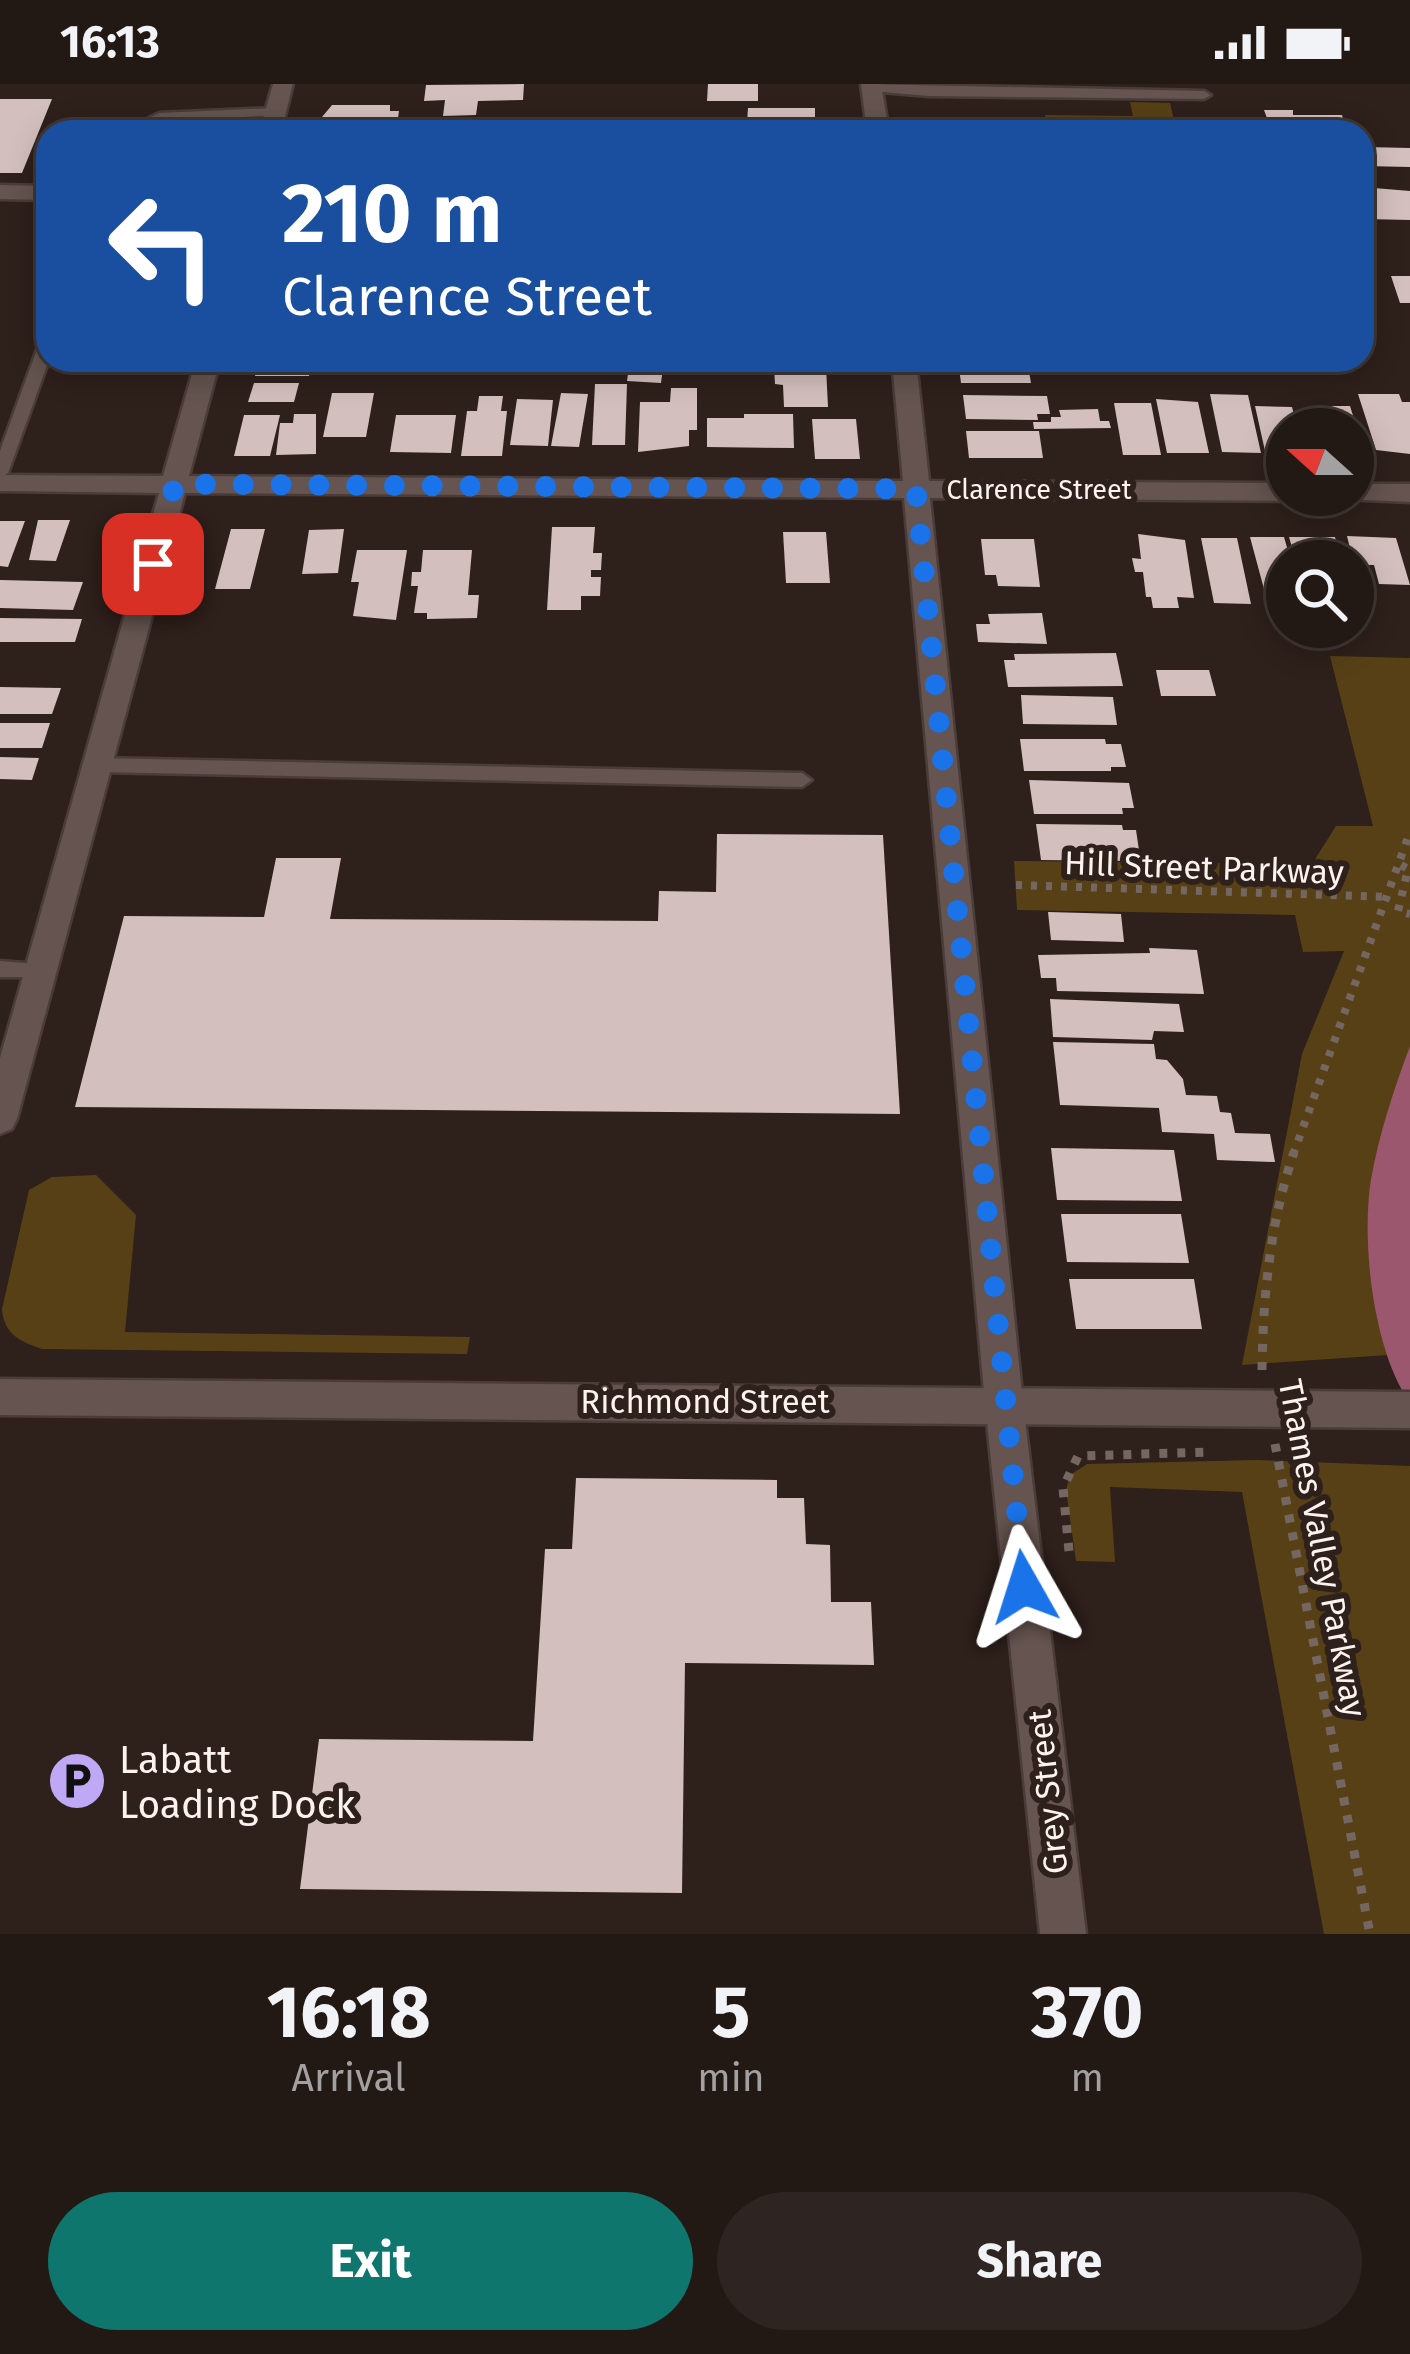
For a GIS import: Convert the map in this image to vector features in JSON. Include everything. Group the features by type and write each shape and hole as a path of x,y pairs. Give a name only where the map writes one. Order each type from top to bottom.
{"street":[{"path":"273,120 283,84"},
{"path":"871,85 876,120"},
{"path":"0,192 36,193"},
{"path":"0,1118 205,372"},
{"name":"Grey Street","path":"905,372 1004,1403 1063,1934"},
{"name":"Clarence Street","path":"0,483 1266,492"},
{"path":"1374,493 1410,493"},
{"name":"Richmond Street","path":"0,1397 1410,1410"}],"lane":[{"path":"871,85 928,92 1204,95"},
{"path":"153,120 227,120"},
{"path":"0,473 37,372"},
{"path":"98,765 802,779"},
{"path":"0,969 41,970"}],"path":[{"name":"Thames Valley Parkway","path":"1370,1934 1276,1450 1282,1408 1261,1366 1270,1246 1302,1117 1391,896 1410,832"},
{"path":"1401,865 1408,868 1398,911 1410,914"},
{"name":"Hill Street Parkway","path":"1016,885 1391,896"},
{"path":"1254,1451 1276,1450"},
{"path":"1069,1551 1062,1482 1067,1466 1078,1456 1232,1452"}],"shaded area":[{"path":"1130,102 1170,103 1174,120 1046,120 1045,115 1133,116"},
{"path":"1330,656 1410,658 1410,1046 1371,1182 1369,1243 1377,1318 1388,1355 1242,1365 1302,1054 1344,951 1303,952 1295,915 1017,910 1014,861 1312,864 1336,826 1373,826"},
{"path":"1410,1046 1410,1403 1397,1381 1379,1326 1369,1264 1368,1205 1374,1162"},
{"path":"96,1175 136,1215 125,1332 470,1337 467,1354 42,1349 26,1343 9,1331 2,1309 29,1190 52,1177"},
{"path":"1257,1460 1410,1466 1410,1934 1324,1934 1242,1492 1110,1487 1115,1562 1076,1561 1066,1490 1070,1475 1087,1464"}],"building":[{"path":"524,84 523,100 478,101 476,115 443,116 445,100 424,101 426,85"},
{"path":"708,84 758,84 758,101 707,101"},
{"path":"0,99 52,99 43,120 36,120 36,138 22,173 0,173"},
{"path":"332,105 390,105 390,111 399,111 398,118 386,120 322,117"},
{"path":"748,108 815,108 815,120 747,120"},
{"path":"1264,110 1342,115 1343,120 1268,120"},
{"path":"1374,147 1410,148 1410,167 1374,166"},
{"path":"1374,188 1410,191 1410,220 1374,219"},
{"path":"1391,276 1410,276 1410,303 1400,303"},
{"path":"256,372 310,372 309,376 255,376"},
{"path":"628,372 662,372 661,383 627,381"},
{"path":"774,372 826,372 828,407 784,407 783,385 775,384"},
{"path":"960,372 1029,372 1031,383 961,383"},
{"path":"254,383 299,383 294,402 248,402"},
{"path":"595,384 627,384 625,445 592,445"},
{"path":"671,388 697,388 697,430 689,430 689,446 638,452 640,402 670,402"},
{"path":"332,393 374,393 366,437 323,437"},
{"path":"561,393 588,394 579,447 551,446"},
{"path":"1210,394 1248,395 1261,453 1222,452"},
{"path":"1358,394 1399,394 1402,402 1410,402 1410,454 1376,450 1374,408 1362,408"},
{"path":"963,395 1047,396 1050,414 1037,414 1038,420 966,419"},
{"path":"479,396 503,396 501,411 507,411 502,456 461,456 467,411 477,411"},
{"path":"517,399 553,400 548,446 510,445"},
{"path":"1156,399 1198,402 1209,453 1167,453"},
{"path":"1114,403 1151,403 1161,455 1123,455"},
{"path":"1255,406 1292,407 1266,408 1265,451"},
{"path":"1098,409 1100,421 1109,421 1111,428 1034,429 1033,422 1061,417 1059,410"},
{"path":"294,414 316,414 316,454 276,455 280,423 293,423"},
{"path":"744,414 793,414 794,448 707,447 707,418 744,418"},
{"path":"244,415 280,415 270,456 234,456"},
{"path":"396,415 456,415 451,453 390,452"},
{"path":"812,419 856,419 860,459 815,459"},
{"path":"966,431 1039,431 1043,458 969,458"},
{"path":"38,520 70,520 56,561 29,560"},
{"path":"0,521 25,521 8,567 0,566"},
{"path":"552,527 595,527 593,553 602,553 601,570 591,570 591,577 601,577 600,596 581,596 581,610 547,610"},
{"path":"231,529 265,529 250,589 215,589"},
{"path":"344,529 338,573 302,574 309,530"},
{"path":"783,532 826,532 830,583 786,583"},
{"path":"1138,534 1185,540 1194,598 1177,597 1179,608 1153,608 1151,597 1146,597 1143,572 1135,572 1132,558 1141,559"},
{"path":"1347,536 1396,538 1410,585 1379,584 1374,540 1348,540"},
{"path":"1250,537 1284,537 1266,540 1266,597"},
{"path":"1289,537 1336,540 1290,540"},
{"path":"1201,538 1237,538 1251,604 1214,603"},
{"path":"981,539 1034,539 1040,587 998,586 996,575 985,575"},
{"path":"357,550 407,550 396,620 353,616 359,582 351,582"},
{"path":"423,550 472,550 468,595 479,595 477,618 427,619 427,613 414,613 418,586 411,586 412,572 421,572"},
{"path":"0,580 83,582 73,610 0,608"},
{"path":"1042,613 1047,644 978,642 976,624 990,624 988,614"},
{"path":"0,618 82,619 75,642 0,642"},
{"path":"1116,653 1123,686 1008,687 1004,660 1015,660 1014,654"},
{"path":"1156,670 1209,670 1216,696 1161,696"},
{"path":"0,687 61,688 52,714 0,714"},
{"path":"1021,695 1113,697 1117,725 1023,724"},
{"path":"0,723 50,723 42,748 0,748"},
{"path":"1020,739 1105,739 1106,744 1121,744 1126,767 1024,771"},
{"path":"0,757 39,758 32,780 0,779"},
{"path":"1029,780 1129,783 1134,808 1122,808 1123,814 1034,814"},
{"path":"1036,824 1122,825 1123,830 1136,830 1140,857 1129,857 1130,861 1041,860"},
{"path":"717,834 883,835 900,1114 75,1107 124,916 264,917 276,858 341,858 330,919 658,921 659,891 716,892"},
{"path":"1048,912 1121,914 1124,942 1051,940"},
{"path":"1149,948 1197,950 1204,994 1057,991 1056,978 1041,978 1038,955 1150,953"},
{"path":"1050,999 1179,1004 1184,1032 1154,1031 1152,1040 1053,1037"},
{"path":"1053,1042 1154,1044 1156,1059 1167,1060 1183,1079 1186,1095 1217,1096 1220,1112 1231,1113 1235,1133 1270,1134 1275,1162 1217,1160 1214,1134 1162,1132 1159,1108 1060,1105"},
{"path":"1051,1148 1174,1150 1182,1201 1057,1200"},
{"path":"1061,1214 1181,1214 1189,1263 1067,1262"},
{"path":"1069,1279 1194,1279 1202,1329 1076,1329"},
{"path":"576,1478 777,1480 777,1498 804,1498 806,1544 830,1545 831,1602 871,1602 874,1665 685,1663 682,1893 300,1889 319,1739 533,1741 545,1549 572,1549"}],"place":[{"name":"Labatt Loading Dock","path":"77,1781"}],"route":[{"path":"153,564 175,484 916,489 1024,1587"}]}
